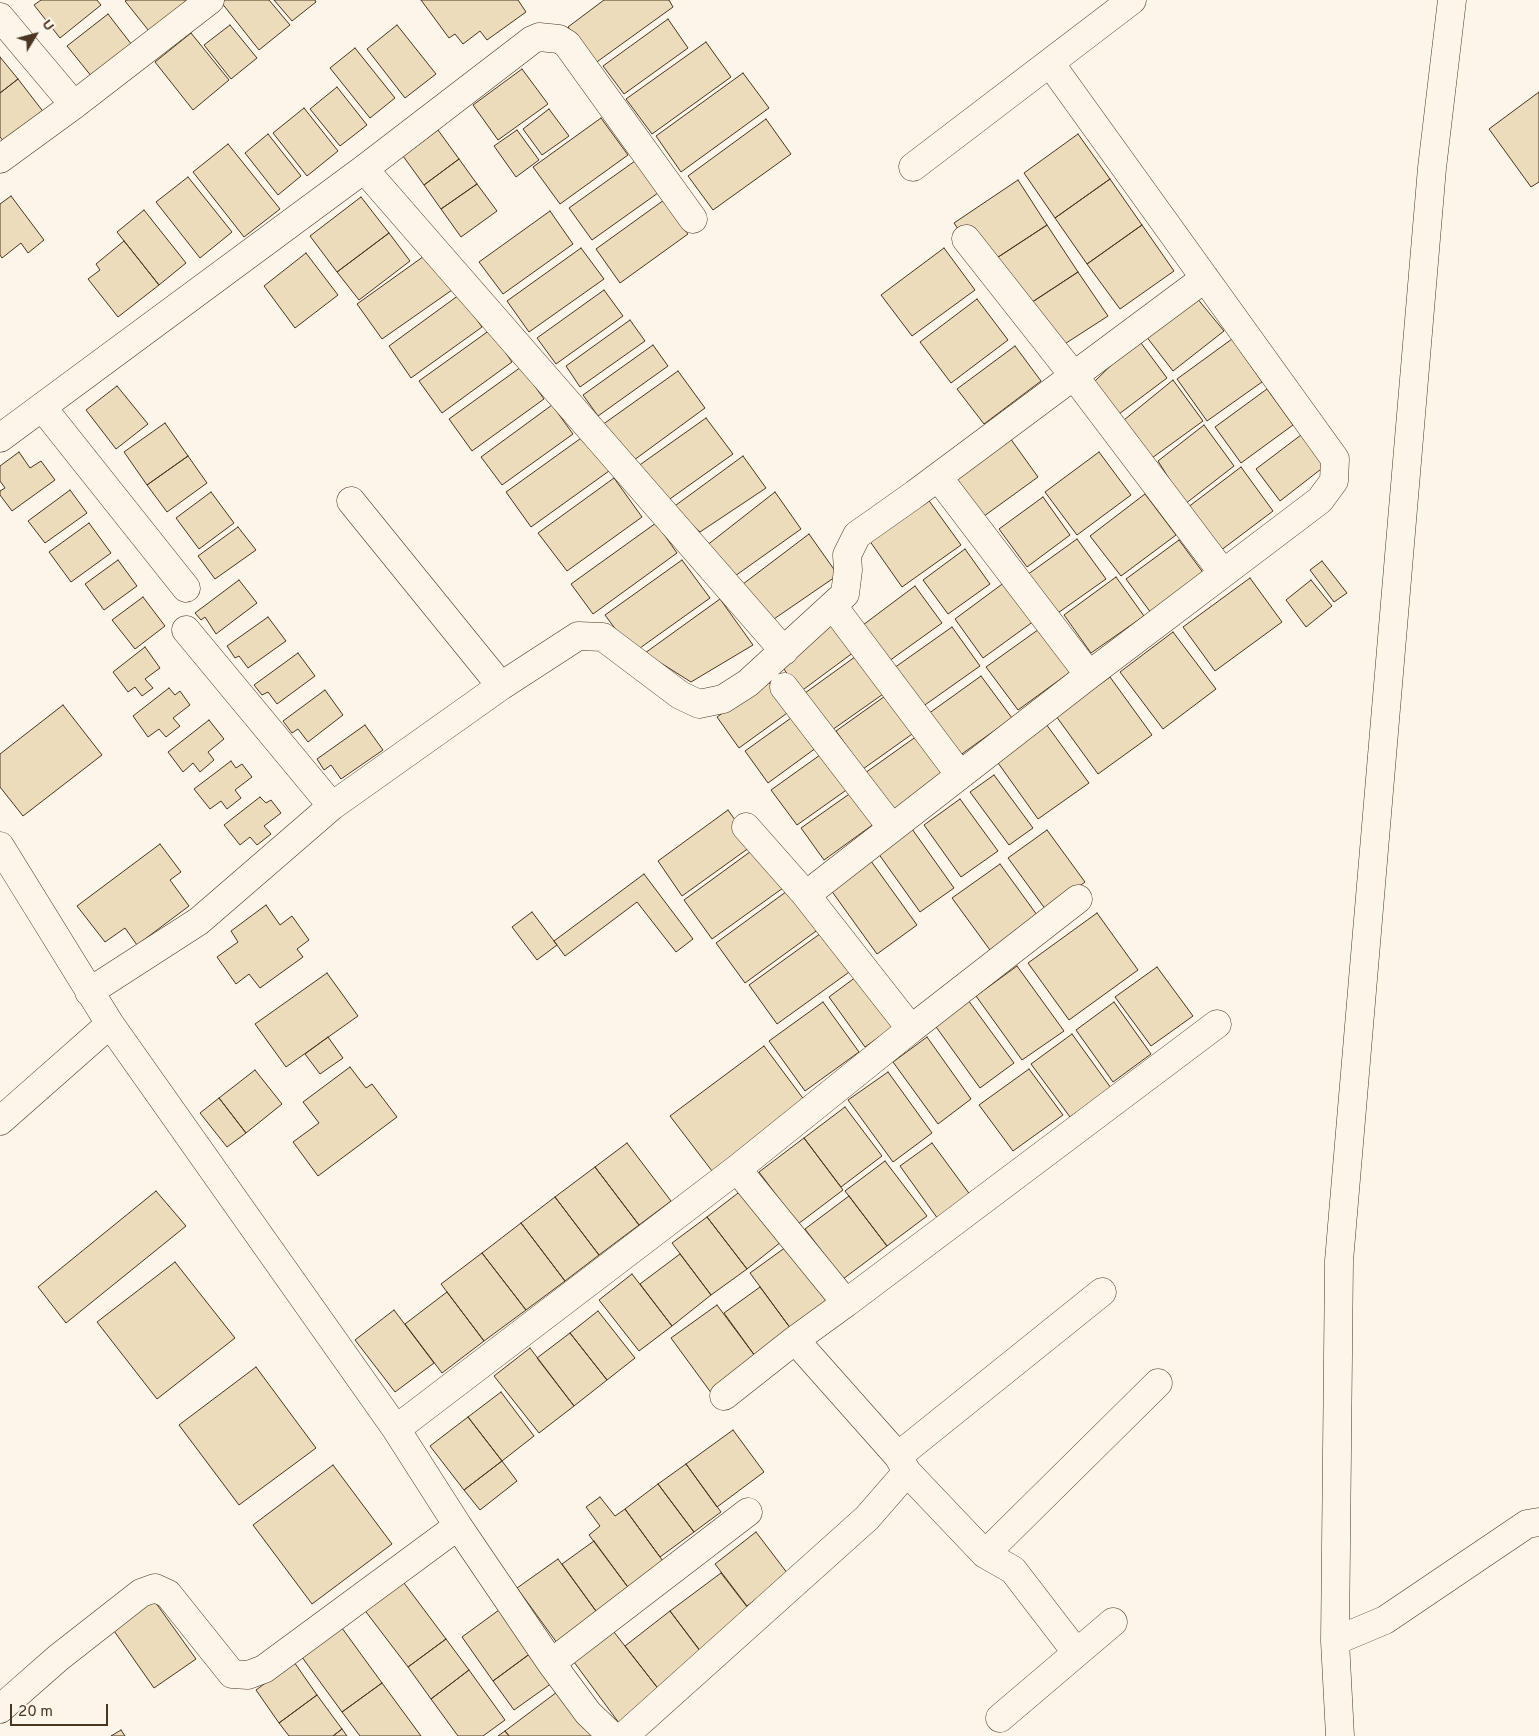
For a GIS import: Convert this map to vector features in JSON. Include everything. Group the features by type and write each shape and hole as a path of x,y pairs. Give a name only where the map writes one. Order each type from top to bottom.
{"street":[{"path":"0,159 74,105 210,0"},
{"path":"913,167 1132,0"},
{"path":"1340,1736 1335,1641 1339,1261 1432,168 1454,2"},
{"path":"0,17 74,105"},
{"path":"0,438 364,169 532,40 539,37 558,39 567,44 693,219"},
{"path":"806,894 1089,675 1320,500 1334,481 1336,459 1050,63"},
{"path":"364,169 784,651"},
{"path":"966,238 1074,376 1223,573"},
{"path":"89,992 200,921 332,806 501,686 578,636 603,637 680,695 699,704 723,699 748,683 845,594 848,570 847,555 857,535 1205,278"},
{"path":"42,407 186,588"},
{"path":"938,477 1089,675"},
{"path":"351,501 501,686"},
{"path":"832,606 960,775"},
{"path":"186,630 332,806"},
{"path":"784,688 892,828"},
{"path":"746,827 806,894 912,1029"},
{"path":"0,846 110,1024 396,1428 458,1526 551,1663 588,1712 612,1736"},
{"path":"396,1428 737,1169 1078,899"},
{"path":"0,1121 110,1024"},
{"path":"724,1396 795,1340 1217,1024"},
{"path":"737,1169 846,1302"},
{"path":"624,1736 868,1518 902,1464 1102,1292"},
{"path":"795,1340 902,1464 984,1554 1013,1570 1076,1652"},
{"path":"984,1554 1158,1384"},
{"path":"551,1663 748,1512"},
{"path":"1335,1641 1385,1620 1527,1524 1539,1522"},
{"path":"0,1709 58,1658 141,1593 155,1588 168,1594 232,1674 248,1676 264,1668 458,1526"},
{"path":"1000,1718 1113,1622"}],"building":[{"path":"41,0 97,0 101,5 60,38 34,5"},
{"path":"187,0 149,31 125,1"},
{"path":"224,0 269,0 290,25 259,50 221,2"},
{"path":"274,0 315,0 316,2 292,21"},
{"path":"421,0 518,0 526,12 487,40 480,31 463,44 455,34 449,38"},
{"path":"604,0 669,0 673,7 594,64 568,27"},
{"path":"108,14 132,45 92,77 67,46"},
{"path":"668,19 688,48 624,94 603,66"},
{"path":"230,25 257,58 231,79 204,45"},
{"path":"397,25 436,74 405,98 367,49"},
{"path":"191,33 229,80 193,110 155,62"},
{"path":"706,42 731,77 652,134 626,99"},
{"path":"355,48 395,98 370,118 330,68"},
{"path":"0,57 18,79 0,93"},
{"path":"522,69 548,104 498,140 473,105"},
{"path":"743,73 769,108 681,172 656,136"},
{"path":"18,79 45,114 6,144 0,137 0,93"},
{"path":"337,87 367,125 340,146 310,109"},
{"path":"1539,92 1539,182 1531,187 1489,129"},
{"path":"304,108 338,151 307,176 273,133"},
{"path":"549,109 569,136 542,155 523,129"},
{"path":"601,118 628,155 560,204 533,167"},
{"path":"766,119 791,154 713,210 688,176"},
{"path":"438,130 459,159 424,185 403,156"},
{"path":"517,130 539,160 516,177 494,146"},
{"path":"268,134 301,176 278,195 245,153"},
{"path":"1078,134 1110,179 1055,218 1024,173"},
{"path":"228,144 280,209 244,237 193,172"},
{"path":"459,159 477,184 441,209 424,185"},
{"path":"635,161 658,193 592,240 569,208"},
{"path":"188,177 232,232 200,258 156,202"},
{"path":"1110,179 1142,225 1087,264 1055,218"},
{"path":"1018,180 1047,225 983,267 954,223"},
{"path":"477,184 497,211 461,237 441,209"},
{"path":"11,196 44,240 28,253 21,243 2,258 0,255 0,204"},
{"path":"361,197 389,233 337,272 310,236"},
{"path":"664,200 688,234 620,283 596,249"},
{"path":"144,210 186,263 159,285 117,232"},
{"path":"550,211 573,244 503,294 479,262"},
{"path":"1047,225 1078,272 1014,314 983,267"},
{"path":"1142,225 1174,271 1120,309 1087,264"},
{"path":"389,233 410,261 359,300 337,272"},
{"path":"124,241 159,285 118,317 88,279 100,270 96,264"},
{"path":"581,248 604,279 529,332 507,301"},
{"path":"944,248 975,290 912,336 881,295"},
{"path":"306,253 338,295 295,328 264,286"},
{"path":"427,254 452,290 382,339 357,304"},
{"path":"1078,272 1108,316 1043,358 1014,314"},
{"path":"604,290 623,316 556,364 537,338"},
{"path":"459,295 482,327 411,378 389,346"},
{"path":"1196,297 1224,331 1173,371 1142,331"},
{"path":"977,299 1008,340 951,383 920,342"},
{"path":"630,320 645,341 580,387 566,366"},
{"path":"490,330 512,362 442,413 419,381"},
{"path":"1138,339 1167,378 1115,417 1095,381"},
{"path":"1232,339 1262,382 1207,421 1177,379"},
{"path":"653,345 668,366 598,416 583,395"},
{"path":"1015,346 1041,381 984,424 957,389"},
{"path":"521,367 544,399 472,451 449,419"},
{"path":"678,371 705,408 630,463 602,425"},
{"path":"1173,380 1203,421 1152,458 1124,420"},
{"path":"117,386 148,424 116,449 86,410"},
{"path":"1267,389 1293,425 1241,463 1215,427"},
{"path":"552,405 573,434 502,485 481,457"},
{"path":"706,418 733,454 660,506 634,469"},
{"path":"165,423 188,456 147,485 124,452"},
{"path":"1204,425 1234,466 1185,504 1158,461"},
{"path":"1005,431 1038,477 980,519 947,473"},
{"path":"1301,435 1325,466 1280,501 1256,469"},
{"path":"584,436 609,471 531,527 506,492"},
{"path":"19,452 30,468 41,461 55,480 12,511 0,495 0,491 5,488 0,481 0,466"},
{"path":"1099,452 1131,495 1077,535 1045,492"},
{"path":"188,456 207,483 167,512 147,485"},
{"path":"743,456 766,488 700,532 672,508"},
{"path":"1241,467 1273,511 1216,554 1183,511"},
{"path":"614,478 642,517 567,571 538,533"},
{"path":"70,490 87,513 45,543 28,521"},
{"path":"211,492 234,523 199,549 176,518"},
{"path":"775,492 801,529 735,576 706,546"},
{"path":"1145,494 1176,535 1121,576 1090,536"},
{"path":"1043,497 1070,535 1027,567 999,529"},
{"path":"927,498 961,545 902,587 869,540"},
{"path":"89,523 111,553 71,582 49,552"},
{"path":"656,523 677,553 593,614 571,584"},
{"path":"238,527 256,550 215,579 198,556"},
{"path":"809,534 838,575 771,621 743,584"},
{"path":"1077,539 1106,579 1055,615 1027,575"},
{"path":"1179,540 1207,578 1154,617 1126,579"},
{"path":"965,549 990,584 948,614 923,580"},
{"path":"118,560 137,586 104,610 85,584"},
{"path":"682,560 710,598 633,653 605,615"},
{"path":"1322,561 1347,593 1334,602 1310,570"},
{"path":"1116,577 1144,616 1091,653 1064,615"},
{"path":"1250,578 1282,622 1215,671 1183,627"},
{"path":"239,580 257,603 216,634 205,617 201,620 195,613"},
{"path":"1311,580 1332,606 1306,627 1286,600"},
{"path":"1005,582 1034,621 983,658 955,619"},
{"path":"915,586 942,623 889,661 863,625"},
{"path":"143,597 165,626 135,649 112,620"},
{"path":"720,599 753,645 691,682 645,653"},
{"path":"268,617 286,641 248,668 239,656 235,658 227,646"},
{"path":"832,622 854,652 800,692 781,665"},
{"path":"952,627 980,666 922,707 894,668"},
{"path":"1042,627 1073,670 1018,710 986,667"},
{"path":"1173,632 1216,689 1163,729 1120,672"},
{"path":"145,647 160,668 145,679 153,688 142,696 135,687 128,692 113,672"},
{"path":"298,653 315,676 277,704 268,692 262,695 254,685"},
{"path":"859,654 886,692 832,730 805,693"},
{"path":"981,676 1012,718 959,756 928,714"},
{"path":"1110,677 1152,735 1098,774 1056,716"},
{"path":"768,681 790,711 739,748 717,717"},
{"path":"169,688 175,695 180,691 190,705 173,718 180,726 166,737 159,729 148,737 133,716"},
{"path":"325,690 343,715 308,742 298,729 292,733 283,721"},
{"path":"888,694 915,732 863,769 836,731"},
{"path":"63,705 102,755 23,816 0,787 0,754"},
{"path":"798,713 820,745 768,783 745,751"},
{"path":"209,720 224,739 208,752 214,760 200,772 193,763 183,772 168,752"},
{"path":"1046,724 1089,783 1038,819 996,760"},
{"path":"365,725 383,750 341,779 331,765 324,770 317,759"},
{"path":"917,736 945,774 894,812 865,773"},
{"path":"827,750 852,786 797,825 771,790"},
{"path":"231,761 236,768 242,764 252,777 235,790 241,798 227,809 221,801 210,809 194,789"},
{"path":"994,775 1033,828 1009,845 970,792"},
{"path":"855,790 878,821 824,860 801,828"},
{"path":"260,797 266,803 271,800 281,813 264,826 271,834 257,845 250,837 240,845 224,825"},
{"path":"960,799 998,851 961,877 924,825"},
{"path":"728,810 753,845 682,896 658,861"},
{"path":"912,829 954,888 920,912 878,853"},
{"path":"1047,830 1085,882 1046,910 1008,858"},
{"path":"160,844 181,872 170,880 189,906 137,945 125,928 105,942 77,906"},
{"path":"754,849 783,888 712,939 684,900"},
{"path":"868,857 917,925 877,954 828,886"},
{"path":"1000,864 1037,915 990,950 952,898"},
{"path":"644,874 693,939 676,952 637,902 565,956 554,941"},
{"path":"794,886 823,926 745,983 716,943"},
{"path":"266,905 280,925 292,916 309,940 297,949 303,957 260,988 249,974 236,984 217,957 238,942 231,931"},
{"path":"532,912 557,945 537,960 512,927"},
{"path":"1097,913 1138,970 1069,1020 1028,963"},
{"path":"824,931 852,970 777,1024 749,985"},
{"path":"1017,966 1064,1031 1022,1060 976,996"},
{"path":"1157,967 1193,1016 1151,1046 1115,997"},
{"path":"864,971 901,1021 865,1047 829,997"},
{"path":"327,973 358,1016 286,1067 255,1024"},
{"path":"968,1000 1014,1063 980,1088 934,1024"},
{"path":"823,1002 859,1052 805,1091 769,1041"},
{"path":"1114,1002 1151,1054 1113,1082 1076,1030"},
{"path":"1072,1034 1111,1088 1070,1117 1031,1064"},
{"path":"328,1037 343,1058 320,1074 305,1054"},
{"path":"927,1037 971,1099 938,1124 893,1062"},
{"path":"764,1046 805,1101 712,1171 670,1116"},
{"path":"350,1067 366,1088 372,1084 397,1117 318,1176 293,1142 319,1123 303,1102"},
{"path":"1029,1069 1063,1115 1013,1151 979,1105"},
{"path":"255,1070 282,1104 246,1133 219,1098"},
{"path":"888,1072 932,1133 893,1162 848,1100"},
{"path":"219,1098 246,1133 227,1147 200,1113"},
{"path":"845,1107 882,1156 841,1187 804,1138"},
{"path":"804,1138 843,1190 798,1224 759,1172"},
{"path":"627,1143 671,1201 639,1225 595,1167"},
{"path":"932,1143 971,1196 938,1219 900,1166"},
{"path":"885,1161 927,1216 887,1246 845,1191"},
{"path":"595,1167 639,1225 599,1255 555,1197"},
{"path":"742,1190 781,1242 747,1269 707,1217"},
{"path":"156,1191 186,1226 66,1323 38,1287"},
{"path":"849,1196 887,1246 843,1279 805,1229"},
{"path":"555,1197 599,1255 565,1281 521,1223"},
{"path":"707,1217 747,1269 711,1295 672,1243"},
{"path":"521,1223 565,1281 526,1310 482,1253"},
{"path":"786,1247 827,1302 791,1329 750,1273"},
{"path":"482,1253 526,1310 484,1341 441,1284"},
{"path":"680,1254 711,1295 672,1326 640,1284"},
{"path":"175,1262 235,1338 157,1399 97,1322"},
{"path":"632,1274 672,1326 639,1351 599,1300"},
{"path":"760,1287 794,1333 758,1360 724,1313"},
{"path":"447,1292 484,1341 442,1373 405,1324"},
{"path":"717,1305 758,1360 712,1394 671,1338"},
{"path":"394,1310 434,1363 395,1392 355,1340"},
{"path":"598,1311 635,1358 607,1380 570,1333"},
{"path":"570,1333 607,1380 574,1406 537,1358"},
{"path":"530,1348 574,1406 539,1433 494,1376"},
{"path":"256,1367 316,1448 239,1505 179,1425"},
{"path":"501,1392 534,1436 502,1461 468,1417"},
{"path":"468,1417 502,1461 464,1490 430,1446"},
{"path":"733,1430 764,1472 717,1507 686,1464"},
{"path":"502,1461 517,1481 480,1510 464,1490"},
{"path":"686,1464 721,1512 694,1532 658,1484"},
{"path":"333,1465 392,1544 312,1604 253,1525"},
{"path":"658,1484 694,1532 660,1557 625,1509"},
{"path":"600,1497 615,1516 625,1509 668,1568 633,1594 589,1535 600,1526 586,1507"},
{"path":"756,1532 788,1574 747,1606 715,1564"},
{"path":"594,1541 633,1594 601,1618 562,1564"},
{"path":"558,1559 601,1618 560,1647 517,1588"},
{"path":"721,1573 751,1612 700,1651 670,1611"},
{"path":"401,1579 446,1639 408,1667 363,1608"},
{"path":"153,1599 196,1659 154,1688 112,1628"},
{"path":"499,1610 531,1653 493,1681 462,1637"},
{"path":"670,1611 705,1657 660,1691 625,1646"},
{"path":"339,1624 382,1683 342,1712 299,1653"},
{"path":"614,1632 660,1691 619,1723 574,1662"},
{"path":"446,1639 469,1670 431,1699 408,1667"},
{"path":"531,1653 552,1683 514,1710 493,1681"},
{"path":"294,1662 317,1695 279,1723 256,1690"},
{"path":"469,1670 505,1720 483,1736 458,1736 431,1699"},
{"path":"382,1683 421,1736 360,1736 342,1712"},
{"path":"561,1689 595,1736 509,1736 505,1731"},
{"path":"317,1695 342,1729 333,1736 289,1736 279,1723"},
{"path":"342,1729 347,1736 333,1736"},
{"path":"121,1730 125,1736 111,1736"},
{"path":"505,1731 509,1736 498,1736"}]}
